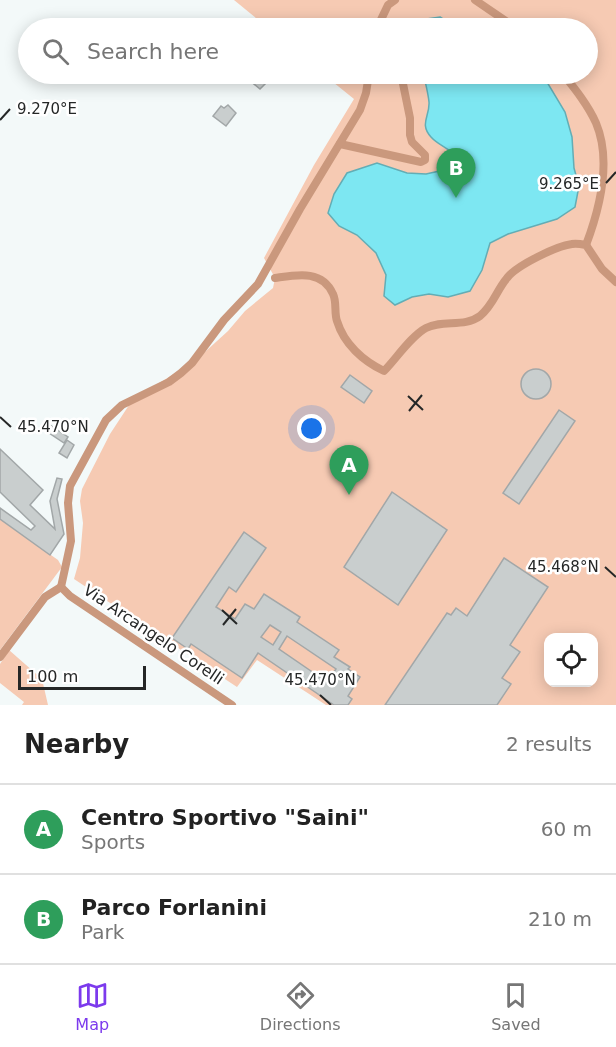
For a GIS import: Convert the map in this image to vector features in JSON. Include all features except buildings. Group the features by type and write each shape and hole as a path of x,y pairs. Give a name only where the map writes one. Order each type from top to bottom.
{"street":[{"path":"380,18 388,5 395,0"},
{"path":"475,0 501,18"},
{"path":"270,277 268,264 360,110 367,84"},
{"path":"340,144 398,158 421,162 425,160 425,156 412,142 403,84"},
{"path":"571,84 585,103 602,141 600,199 586,245"},
{"path":"0,657 45,597 61,587 71,541 68,503 70,486 106,420 122,405 181,374 224,320 258,284 270,277 305,275 322,280 333,294 336,319 348,343 375,367 384,371 427,327 471,321 492,304 503,283 515,270 558,248 573,243 586,245 602,269 616,282"},
{"name":"Via Arcangelo Corelli","path":"61,587 70,596 232,705"}],"shaded area":[{"path":"234,0 616,0 616,705 326,705 257,660 237,687 74,579 80,558 83,523 80,501 82,489 110,434 133,399 195,361 228,331 245,311 273,288 275,278 264,258 314,165 354,99 335,84 598,84 598,18 256,18"},
{"path":"0,519 58,560 62,567 0,650"},
{"path":"9,650 42,679 48,705 22,705 24,702 0,683 0,664"}],"water":[{"path":"426,84 548,84 565,112 572,137 574,168 579,186 575,207 557,219 508,234 490,243 482,270 470,291 448,297 429,294 412,297 395,305 384,296 386,275 376,253 357,235 339,226 328,213 334,194 347,173 377,163 407,173 426,174 444,170 457,158 434,140 426,128 429,102"}],"place":[{"name":"Parco Forlanini","path":"456,198"},
{"name":"Centro Sportivo \"Saini\"","path":"349,495"}]}
